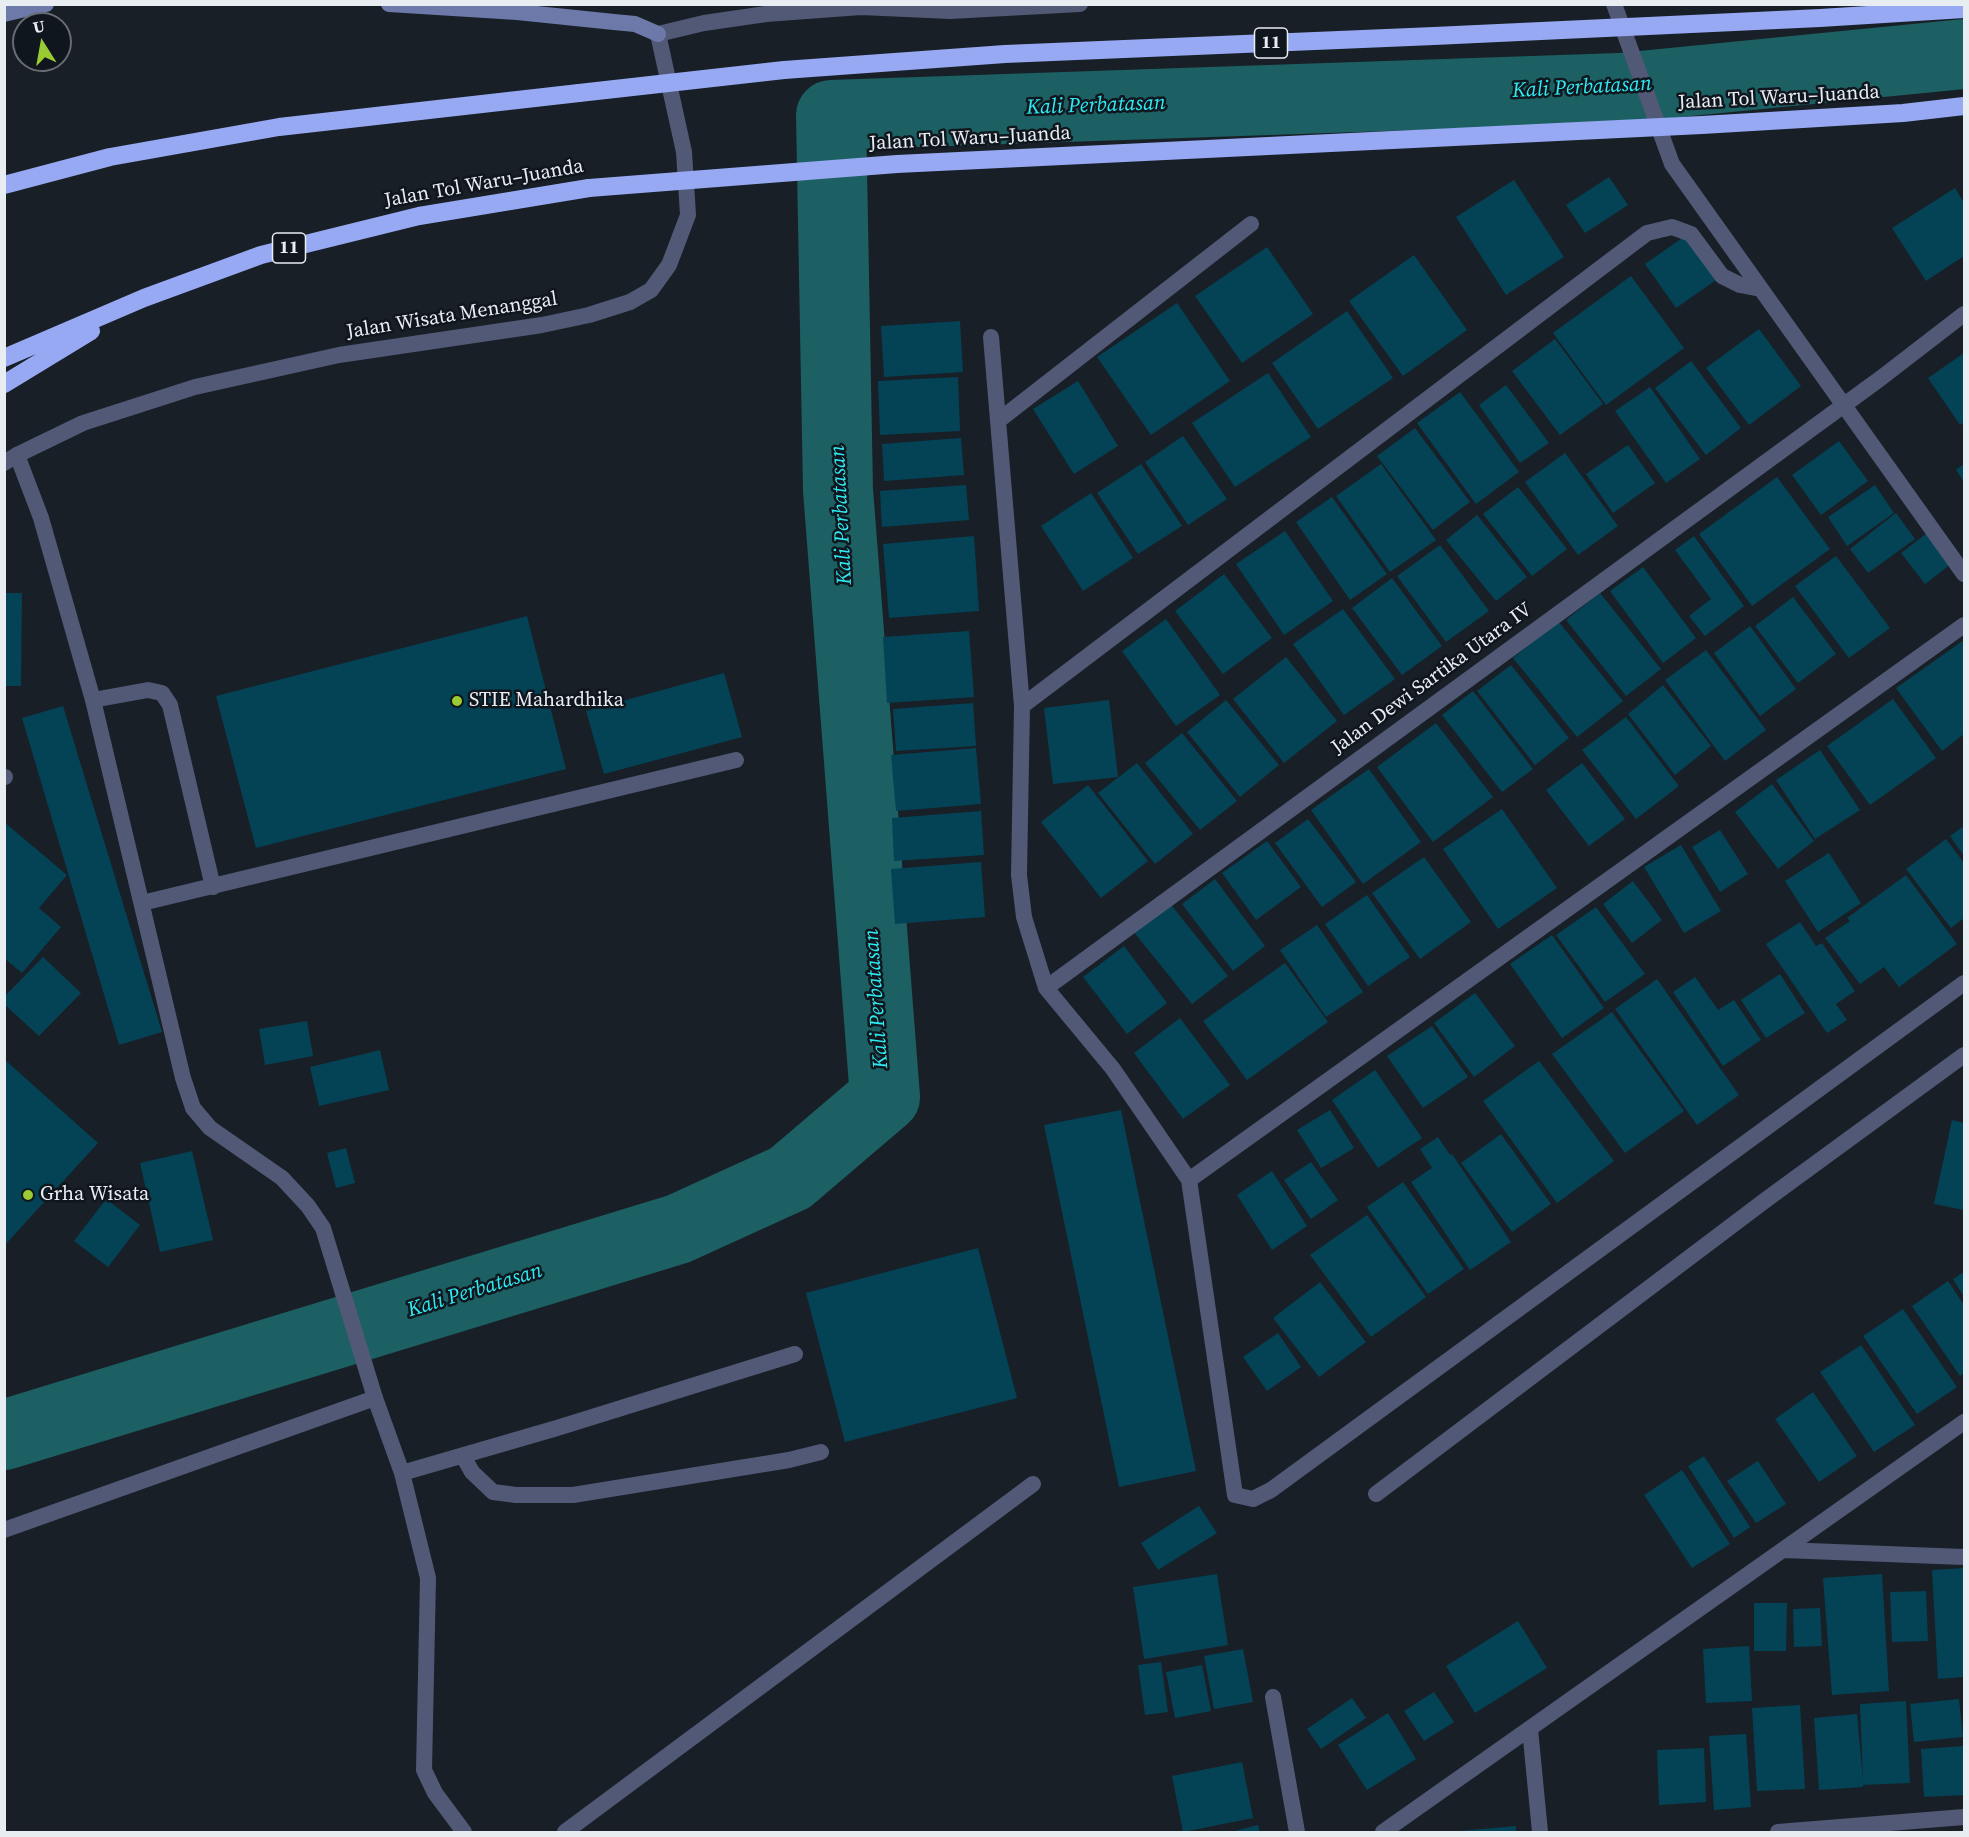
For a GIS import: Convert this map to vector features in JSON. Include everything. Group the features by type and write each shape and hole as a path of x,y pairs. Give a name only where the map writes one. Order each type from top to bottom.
{"highway":[{"name":"11","path":"4,185 110,157 279,127 784,70 1005,54 1504,33 1965,9"},
{"name":"Jalan Tol Waru–Juanda","path":"4,358 144,298 261,255 419,216 589,188 897,164 1702,125 1903,113 1965,106"},
{"path":"4,384 144,298"}],"main road":[{"path":"4,14 46,4"},
{"path":"389,4 517,12 635,24 658,34"}],"street":[{"path":"658,34 704,23 766,14 861,7 950,11 1080,4"},
{"path":"1614,5 1672,164 1965,574"},
{"name":"Jalan Wisata Menanggal","path":"11,459 83,423 195,387 339,355 542,325 589,315 630,302 651,290 669,265 688,215 684,152 658,34"},
{"path":"998,421 1251,224"},
{"path":"1022,706 1647,233 1672,227 1691,234 1722,276 1740,285 1761,290"},
{"name":"Jalan Dewi Sartika Utara IV","path":"1046,988 1965,314"},
{"path":"991,337 1022,706 1019,875 1024,917 1046,988 1113,1069 1189,1180 1235,1495 1253,1499 1271,1490 1965,983"},
{"path":"11,459 41,518 93,700 183,1078 193,1108 210,1128 282,1178 308,1206 323,1227 375,1398 402,1473 428,1578 424,1770 435,1793 464,1833"},
{"path":"1189,1180 1965,625"},
{"path":"93,700 148,690 162,693 170,705 213,887"},
{"path":"142,903 736,760"},
{"path":"1376,1494 1767,1199 1965,1055"},
{"path":"402,1473 795,1354"},
{"path":"4,1530 375,1398"},
{"path":"1383,1833 1783,1550 1962,1428"},
{"path":"463,1456 472,1472 493,1492 516,1495 573,1495 789,1460 821,1452"},
{"path":"565,1833 1033,1484"},
{"path":"1783,1550 1965,1557"},
{"path":"1273,1697 1297,1833"},
{"path":"1530,1729 1540,1833"},
{"path":"1778,1833 1965,1817"}],"building":[{"path":"1609,177 1628,205 1585,233 1566,205"},
{"path":"1514,180 1564,257 1506,295 1456,217"},
{"path":"1955,188 1964,203 1964,256 1926,281 1892,228"},
{"path":"1685,236 1716,280 1676,308 1645,264"},
{"path":"1267,247 1313,314 1242,363 1195,296"},
{"path":"1414,255 1467,330 1403,376 1349,301"},
{"path":"1631,276 1684,348 1606,405 1553,333"},
{"path":"1177,303 1230,381 1151,435 1097,357"},
{"path":"1347,311 1393,378 1318,429 1272,363"},
{"path":"960,321 963,372 884,377 881,326"},
{"path":"1759,329 1801,386 1749,425 1706,368"},
{"path":"1555,339 1603,404 1560,435 1512,371"},
{"path":"1964,353 1964,422 1960,425 1928,378"},
{"path":"1691,361 1741,428 1706,455 1655,388"},
{"path":"1268,373 1311,437 1235,487 1192,423"},
{"path":"958,377 960,431 880,435 878,381"},
{"path":"1078,381 1118,446 1074,474 1033,409"},
{"path":"1506,385 1549,443 1520,463 1479,405"},
{"path":"1650,387 1700,459 1666,483 1615,411"},
{"path":"1460,392 1519,472 1476,504 1417,423"},
{"path":"1415,428 1470,502 1433,530 1377,456"},
{"path":"1183,436 1227,499 1188,525 1145,462"},
{"path":"961,438 964,475 884,481 882,444"},
{"path":"1839,441 1868,481 1821,515 1792,475"},
{"path":"1628,445 1655,483 1613,513 1586,474"},
{"path":"1565,453 1618,526 1578,555 1525,482"},
{"path":"1141,464 1182,526 1138,554 1097,493"},
{"path":"1381,464 1436,540 1390,572 1336,496"},
{"path":"1964,464 1964,482 1956,470"},
{"path":"1777,477 1830,549 1752,606 1699,534"},
{"path":"966,485 969,520 882,527 880,491"},
{"path":"1875,485 1894,513 1847,546 1828,517"},
{"path":"1518,487 1567,549 1532,576 1483,514"},
{"path":"1091,493 1133,558 1083,591 1041,526"},
{"path":"1332,497 1387,574 1350,600 1296,522"},
{"path":"1896,513 1915,539 1868,573 1850,549"},
{"path":"1477,515 1527,577 1496,601 1446,540"},
{"path":"1285,531 1333,601 1284,635 1236,564"},
{"path":"1927,533 1951,564 1925,584 1901,553"},
{"path":"974,536 979,611 889,618 883,544"},
{"path":"1694,536 1744,606 1705,636 1689,616 1711,599 1675,550"},
{"path":"1440,545 1489,611 1446,642 1397,576"},
{"path":"1836,556 1890,628 1849,658 1795,586"},
{"path":"1643,567 1696,638 1663,663 1610,591"},
{"path":"1224,574 1272,638 1223,674 1175,611"},
{"path":"1392,578 1442,646 1402,675 1352,608"},
{"path":"4,593 22,593 21,686 4,686"},
{"path":"1600,593 1661,669 1626,696 1566,620"},
{"path":"1793,597 1836,654 1798,683 1755,626"},
{"path":"1343,609 1395,679 1344,715 1293,644"},
{"path":"527,616 566,769 256,848 216,696"},
{"path":"1166,619 1220,695 1176,726 1122,651"},
{"path":"1558,621 1623,701 1577,737 1513,658"},
{"path":"1750,626 1796,689 1760,716 1714,653"},
{"path":"969,631 974,697 887,703 883,637"},
{"path":"1964,640 1964,734 1942,751 1896,688"},
{"path":"1706,650 1766,730 1725,761 1665,680"},
{"path":"1286,657 1337,721 1284,763 1233,699"},
{"path":"1511,665 1569,738 1535,765 1477,691"},
{"path":"724,673 742,737 604,774 586,711"},
{"path":"1663,685 1711,746 1675,775 1628,714"},
{"path":"1473,691 1533,769 1502,792 1442,715"},
{"path":"1893,699 1936,758 1870,805 1827,746"},
{"path":"1109,700 1118,777 1053,784 1044,708"},
{"path":"1226,700 1279,765 1240,797 1187,732"},
{"path":"973,703 976,746 896,751 893,709"},
{"path":"63,706 162,1032 119,1045 22,718"},
{"path":"1626,717 1679,786 1636,819 1582,750"},
{"path":"1436,723 1493,797 1433,842 1377,767"},
{"path":"1182,733 1237,801 1200,830 1145,763"},
{"path":"976,748 981,804 896,811 891,755"},
{"path":"1820,750 1860,810 1815,839 1776,780"},
{"path":"1137,763 1193,834 1155,864 1098,793"},
{"path":"1582,763 1625,819 1589,846 1546,790"},
{"path":"1369,769 1421,842 1363,884 1311,810"},
{"path":"1772,784 1814,841 1778,869 1735,812"},
{"path":"1088,785 1148,861 1101,898 1041,822"},
{"path":"1502,809 1557,888 1498,929 1443,849"},
{"path":"981,811 984,855 894,861 892,818"},
{"path":"1308,819 1356,882 1322,907 1275,843"},
{"path":"4,822 67,875 39,908 61,927 22,973 4,958"},
{"path":"1964,826 1964,856 1950,836"},
{"path":"1720,830 1748,874 1720,892 1692,847"},
{"path":"1946,839 1964,863 1964,918 1951,928 1906,869"},
{"path":"1267,841 1301,887 1256,920 1222,873"},
{"path":"1681,845 1721,911 1684,933 1644,867"},
{"path":"1829,853 1861,903 1818,932 1785,881"},
{"path":"1424,857 1471,922 1420,959 1372,893"},
{"path":"981,862 985,917 895,924 891,869"},
{"path":"1906,875 1957,944 1899,987 1884,967 1860,984 1825,938 1850,921 1847,918"},
{"path":"1215,879 1265,946 1233,971 1182,904"},
{"path":"1633,881 1662,920 1632,943 1603,904"},
{"path":"1367,895 1410,957 1368,986 1325,924"},
{"path":"1168,901 1228,976 1192,1004 1132,930"},
{"path":"1596,907 1645,974 1605,1002 1556,935"},
{"path":"1800,922 1816,946 1822,943 1855,991 1836,1004 1847,1020 1827,1033 1766,944"},
{"path":"1317,925 1363,992 1326,1017 1280,950"},
{"path":"1552,935 1604,1008 1562,1038 1510,964"},
{"path":"1124,946 1167,1003 1127,1034 1083,977"},
{"path":"43,957 81,993 39,1036 4,1004 4,997"},
{"path":"1285,963 1328,1022 1247,1080 1203,1021"},
{"path":"1780,974 1805,1013 1766,1038 1741,1000"},
{"path":"1695,977 1718,1010 1734,1000 1761,1040 1723,1066 1673,992"},
{"path":"1657,979 1739,1095 1697,1125 1615,1009"},
{"path":"1475,993 1515,1046 1474,1077 1434,1023"},
{"path":"1612,1012 1684,1111 1625,1153 1552,1054"},
{"path":"1180,1018 1230,1085 1183,1119 1134,1053"},
{"path":"307,1021 313,1056 265,1065 259,1029"},
{"path":"1432,1026 1468,1077 1423,1108 1387,1056"},
{"path":"380,1050 389,1090 319,1106 310,1067"},
{"name":"Grha Wisata","path":"4,1059 98,1143 4,1246"},
{"path":"1539,1061 1614,1161 1557,1203 1483,1101"},
{"path":"1375,1070 1422,1138 1378,1168 1332,1100"},
{"path":"1121,1110 1196,1471 1119,1487 1044,1125"},
{"path":"1330,1110 1354,1148 1321,1168 1297,1130"},
{"path":"1952,1120 1964,1123 1964,1210 1934,1204"},
{"path":"1501,1134 1551,1204 1512,1232 1461,1163"},
{"path":"1438,1137 1511,1242 1470,1270 1411,1182 1432,1168 1420,1149"},
{"path":"346,1148 355,1183 336,1188 327,1153"},
{"path":"192,1151 213,1240 160,1252 140,1163"},
{"path":"1311,1162 1338,1200 1311,1219 1284,1180"},
{"path":"1272,1171 1307,1226 1272,1250 1237,1195"},
{"path":"1403,1182 1464,1269 1428,1294 1367,1207"},
{"path":"106,1199 140,1225 108,1267 74,1241"},
{"path":"1367,1215 1426,1297 1371,1337 1310,1255"},
{"path":"978,1248 1017,1398 845,1442 806,1293"},
{"path":"1964,1272 1964,1297 1953,1279"},
{"path":"1948,1281 1964,1305 1964,1373 1960,1376 1912,1306"},
{"path":"1320,1282 1366,1342 1319,1377 1273,1318"},
{"path":"1903,1309 1957,1387 1917,1414 1863,1336"},
{"path":"1278,1333 1301,1367 1267,1391 1243,1357"},
{"path":"1861,1345 1915,1425 1874,1452 1820,1372"},
{"path":"1813,1392 1857,1456 1819,1482 1775,1419"},
{"path":"1704,1456 1750,1527 1734,1538 1688,1466"},
{"path":"1758,1461 1786,1504 1756,1523 1727,1481"},
{"path":"1682,1470 1730,1544 1692,1568 1644,1495"},
{"path":"1199,1506 1217,1533 1158,1570 1141,1543"},
{"path":"1964,1568 1964,1677 1938,1679 1932,1570"},
{"path":"1217,1574 1228,1645 1144,1659 1133,1587"},
{"path":"1882,1574 1889,1691 1832,1695 1823,1578"},
{"path":"1926,1591 1928,1641 1892,1642 1890,1592"},
{"path":"1754,1603 1787,1603 1786,1651 1754,1651"},
{"path":"1820,1608 1822,1646 1794,1647 1793,1609"},
{"path":"1518,1621 1547,1668 1475,1713 1446,1666"},
{"path":"1749,1646 1752,1701 1706,1703 1703,1649"},
{"path":"1243,1649 1253,1702 1214,1709 1204,1656"},
{"path":"1161,1662 1168,1712 1145,1715 1138,1665"},
{"path":"1202,1665 1211,1711 1175,1718 1166,1672"},
{"path":"1434,1692 1454,1722 1424,1741 1404,1711"},
{"path":"1352,1698 1366,1718 1321,1749 1307,1729"},
{"path":"1959,1699 1963,1737 1914,1742 1910,1704"},
{"path":"1906,1701 1910,1783 1819,1790 1814,1718 1857,1714 1863,1781 1860,1704"},
{"path":"1800,1705 1805,1789 1757,1791 1752,1708"},
{"path":"1388,1713 1416,1759 1367,1790 1338,1745"},
{"path":"1746,1734 1751,1807 1714,1810 1709,1736"},
{"path":"1964,1746 1964,1795 1924,1797 1921,1749"},
{"path":"1704,1748 1706,1802 1659,1805 1657,1750"},
{"path":"1242,1762 1253,1818 1183,1832 1172,1776"},
{"path":"1258,1825 1260,1832 1231,1832"},
{"path":"1516,1826 1516,1832 1459,1832 1459,1831"}],"waterway":[{"name":"Kali Perbatasan","path":"4,1435 678,1229 790,1178 885,1097 838,490 831,115 1620,88 1964,54"}],"place":[{"name":"STIE Mahardhika","path":"457,701"},
{"name":"Grha Wisata","path":"28,1195"}]}
